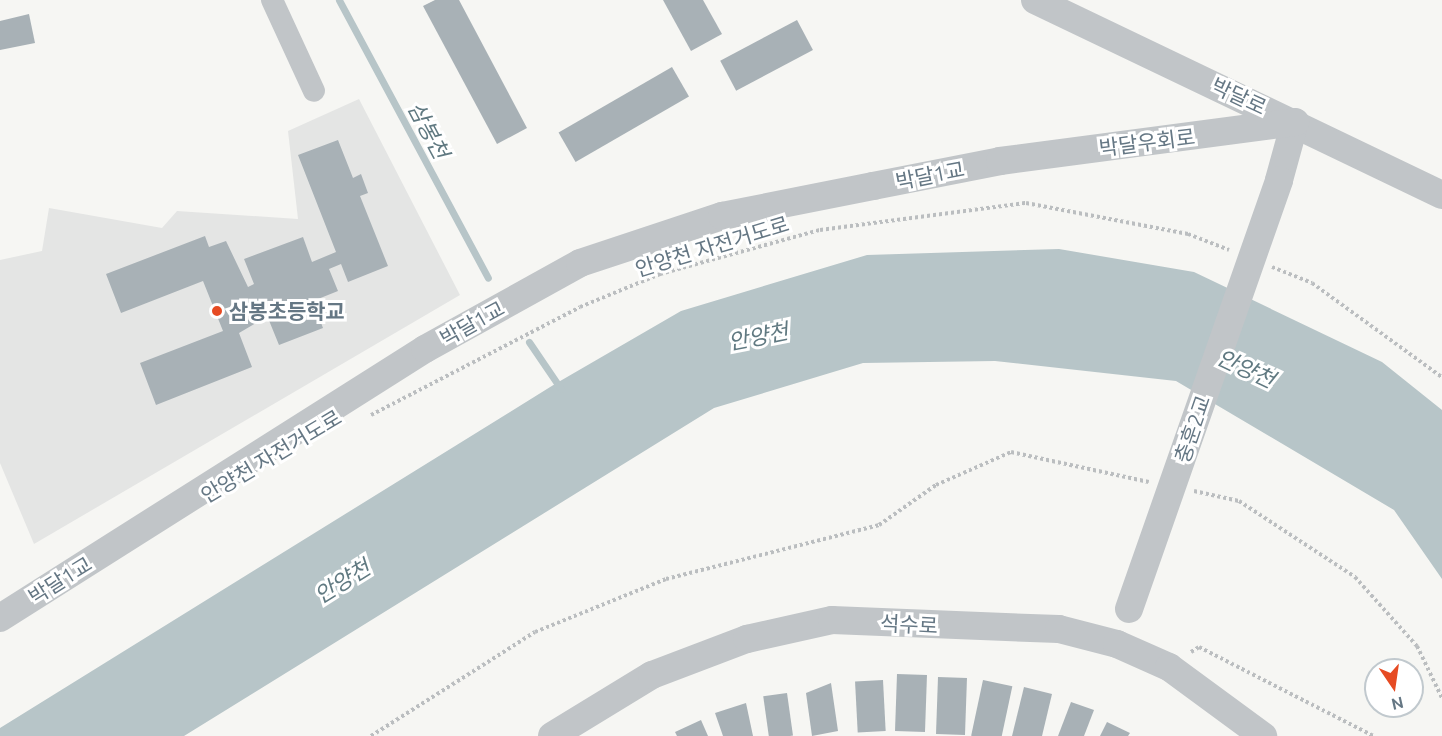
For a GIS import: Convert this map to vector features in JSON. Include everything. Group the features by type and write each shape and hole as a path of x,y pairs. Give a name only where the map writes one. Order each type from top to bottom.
{"street":[{"path":"272,0 314,91"},
{"name":"박달로","path":"1035,0 1295,122 1442,195"},
{"name":"박달우회로","path":"1000,161 1295,122"},
{"name":"충훈2교","path":"1117,644 1279,180 1295,122"},
{"name":"박달1교","path":"0,618 425,349 580,263 722,216 1000,161"},
{"name":"석수로","path":"552,736 652,675 747,639 832,620 1059,628 1117,644 1169,667 1263,736"}],"path":[{"name":"안양천 자전거도로","path":"365,418 580,308 660,274 820,230 1026,203 1188,234 1240,254"},
{"path":"1261,262 1312,283 1442,377"},
{"path":"371,736 535,632 666,579 879,525 936,485 1011,452 1160,484"},
{"path":"1183,489 1239,501 1355,577 1417,646 1442,698"},
{"path":"1169,667 1199,646 1374,736"}],"shaded area":[{"name":"삼봉초등학교","path":"359,99 460,295 34,544 0,463 0,260 42,251 49,208 162,228 177,211 298,219 288,131"}],"water":[{"name":"안양천","path":"1059,249 1194,272 1382,362 1442,410 1442,579 1394,510 1176,381 995,361 863,363 714,408 184,736 0,736 0,728 555,384 681,311 867,255"}],"building":[{"path":"435,0 459,0 527,128 497,144 423,6"},
{"path":"663,0 703,0 722,34 691,51"},
{"path":"29,14 35,43 0,50 0,21"},
{"path":"797,20 813,50 736,91 720,61"},
{"path":"672,67 689,96 576,162 559,132"},
{"path":"338,140 353,178 361,174 368,193 360,196 388,266 348,282 341,264 329,269 338,291 313,301 323,328 279,345 268,318 261,320 239,333 252,367 156,405 140,363 223,331 203,281 121,313 106,274 205,236 209,247 226,241 248,287 254,284 244,259 303,237 312,262 336,252 298,155"},
{"path":"897,674 927,675 925,732 895,731"},
{"path":"938,677 967,678 965,735 936,734"},
{"path":"883,680 886,731 858,732 855,681"},
{"path":"983,680 1012,686 1002,736 971,736"},
{"path":"831,683 838,731 812,736 806,693"},
{"path":"1024,687 1052,694 1042,736 1012,736"},
{"path":"787,693 793,736 769,736 763,696"},
{"path":"1071,702 1094,710 1084,736 1058,736"},
{"path":"746,703 753,736 723,736 715,713"},
{"path":"701,720 708,736 677,736 675,732"},
{"path":"1107,722 1130,733 1128,736 1100,736"}],"waterway":[{"name":"삼봉천","path":"339,0 488,278"},
{"name":"삼봉천","path":"529,342 561,389"}],"place":[{"name":"삼봉초등학교","path":"217,311"}]}
